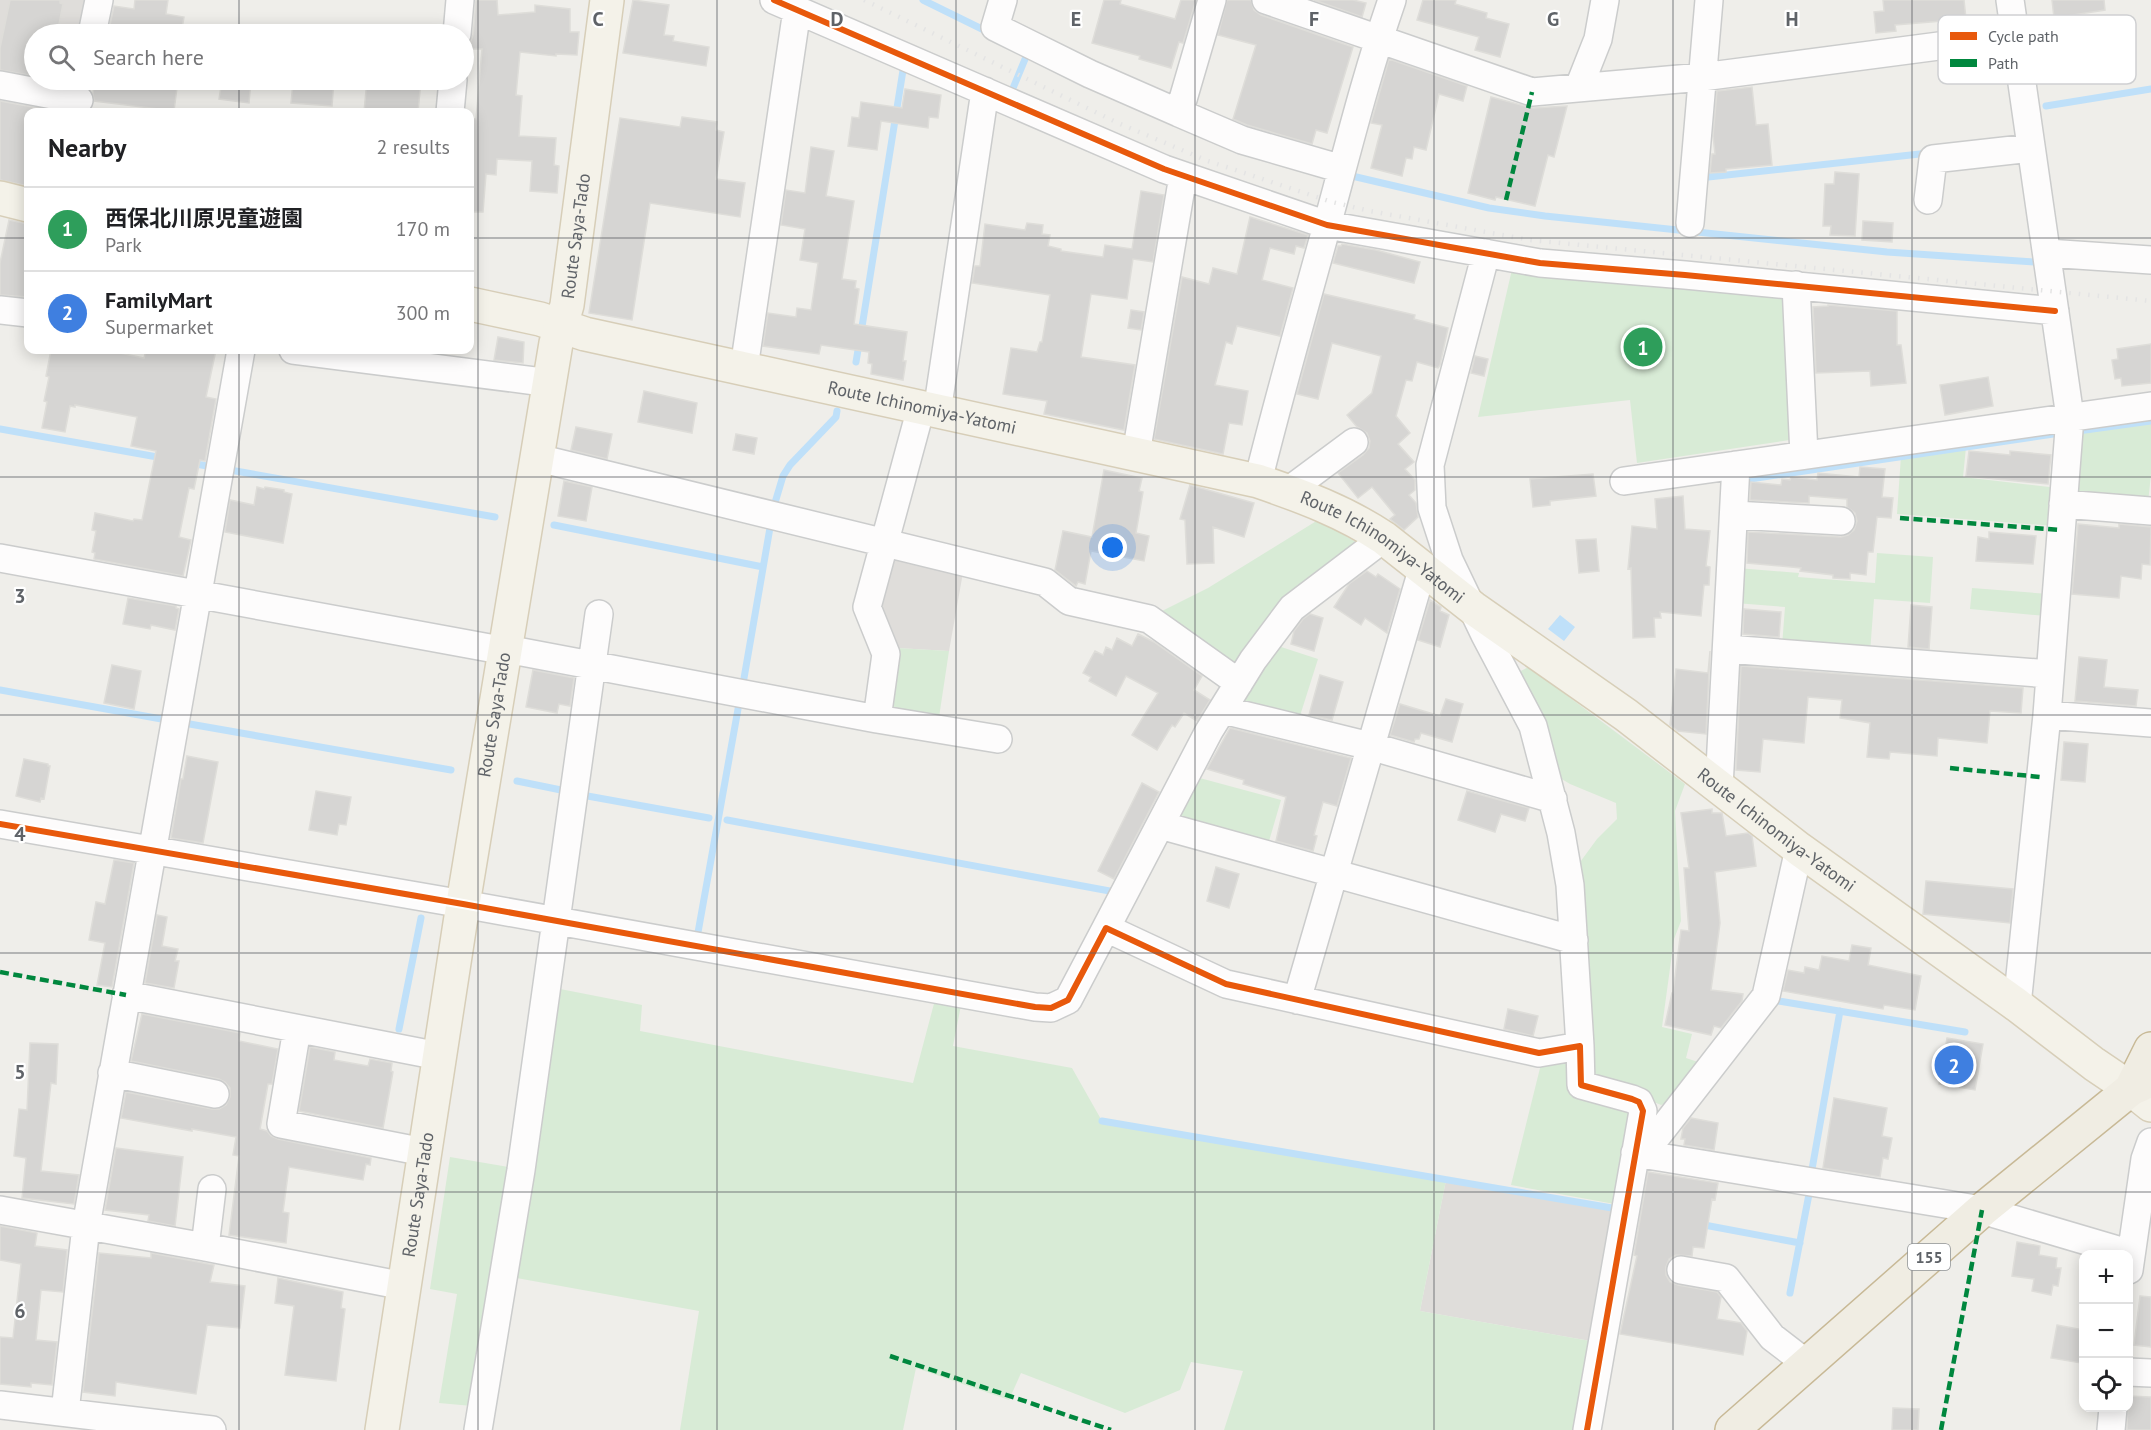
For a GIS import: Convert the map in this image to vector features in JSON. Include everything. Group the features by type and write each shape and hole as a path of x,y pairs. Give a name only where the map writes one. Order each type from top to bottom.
{"highway":[{"name":"155","path":"1732,1430 1982,1210 2144,1091 2151,1049"}],"main road":[{"name":"Route Saya-Tado","path":"382,1430 463,904 556,343 567,305 608,0"},
{"path":"0,198 24,204"},
{"name":"Route Ichinomiya-Yatomi","path":"474,305 540,319 585,334 1273,486 1318,502 1384,538 1473,608 1626,715 1799,849 2017,1005 2094,1064 2144,1091"}],"street":[{"path":"94,24 99,0"},
{"path":"458,24 460,0"},
{"path":"1003,0 995,27 1090,74 1242,140 1342,169"},
{"path":"1179,114 1212,0"},
{"path":"1266,0 1532,92 1702,77 1938,46"},
{"path":"1273,486 1276,406 1379,38 1392,0"},
{"path":"1579,87 1598,39 1605,0"},
{"path":"1690,223 1709,0"},
{"path":"2010,0 2012,15"},
{"path":"744,368 786,5 1183,176 1327,225 1540,263 1796,285 2055,311"},
{"path":"2017,1005 2047,715 2070,417 2022,84"},
{"path":"0,85 24,89"},
{"path":"33,90 80,97"},
{"path":"450,108 452,90"},
{"path":"878,719 886,654 867,607 884,542 929,410 985,91"},
{"path":"1928,201 1933,159 2031,148"},
{"path":"1136,454 1183,176"},
{"path":"1486,253 1430,465 1432,508 1449,560 1533,726 1561,833 1570,885 1581,1085 1639,1102 1643,1111 1587,1430"},
{"path":"2047,253 2151,260"},
{"path":"1796,285 1804,455"},
{"path":"0,310 24,313"},
{"path":"65,1412 86,1226 240,354"},
{"path":"324,354 551,383"},
{"path":"1624,481 2151,406"},
{"path":"1273,486 1354,442"},
{"path":"538,458 1045,582 1069,602 1149,619 1239,683"},
{"path":"1719,787 1737,465"},
{"path":"2063,504 2151,511"},
{"path":"1734,515 1841,521"},
{"path":"0,824 463,904 1023,1005 1051,1008 1068,1000 1209,731 1239,683 1292,608 1384,538"},
{"path":"0,558 998,739"},
{"path":"1297,999 1423,567"},
{"path":"478,1430 521,1170 599,614"},
{"path":"1727,649 2050,674"},
{"path":"1222,710 1370,746 1552,799"},
{"path":"2047,715 2151,723"},
{"path":"1160,825 1574,940"},
{"path":"1635,1153 1654,1140 1766,996 1799,849"},
{"path":"1106,928 1227,984 1539,1053 1580,1046"},
{"path":"126,994 440,1056"},
{"path":"297,1029 281,1125 424,1152"},
{"path":"112,1073 215,1094"},
{"path":"1635,1153 1982,1210 2135,1265 2145,1159 2151,1142"},
{"path":"205,1247 212,1189"},
{"path":"0,1210 404,1286"},
{"path":"1680,1270 1726,1278 1772,1337 1807,1364"},
{"path":"2133,1371 2151,1373"},
{"path":"11,1414 65,1412 212,1430"},
{"path":"2111,1430 2113,1412"}],"shaded area":[{"path":"0,0 89,0 85,24 24,24 24,81 0,77"},
{"path":"892,548 964,567 949,651 897,648 875,609"},
{"path":"1446,1180 1618,1209 1596,1342 1420,1311"}],"green space":[{"path":"1513,265 1789,295 1796,439 1637,463 1630,400 1478,417"},
{"path":"2151,421 2151,474 2148,503 2073,495 2078,431"},
{"path":"1966,447 1963,477 2058,488 2055,526 1897,514 1901,456"},
{"path":"1318,520 1361,545 1238,671 1156,614 1208,588"},
{"path":"1877,553 1933,557 1930,603 1874,599 1870,653 1782,646 1785,607 1735,603 1737,568 1799,573 1798,577 1875,583"},
{"path":"1972,588 2049,594 2046,616 1970,609"},
{"path":"1275,645 1318,659 1299,719 1236,703"},
{"path":"897,648 949,651 938,724 891,714"},
{"path":"1529,667 1685,784 1675,811 1681,921 1674,939 1662,1027 1692,1034 1686,1058 1707,1065 1675,1100 1661,1105 1604,1081 1592,1071 1575,869 1597,839 1617,819 1616,803 1570,784 1550,772 1514,674"},
{"path":"1196,777 1281,800 1267,848 1179,824 1174,813"},
{"path":"555,988 642,1005 640,1031 913,1083 936,996 962,1000 953,1046 1072,1068 1102,1121 1446,1180 1420,1311 1596,1342 1581,1430 1224,1430 1243,1371 1191,1362 1180,1390 1125,1413 1021,1373 1009,1400 916,1368 903,1430 680,1430 699,1311 511,1277"},
{"path":"1575,1052 1576,1091 1629,1106 1635,1115 1620,1205 1511,1185 1543,1056"},
{"path":"450,1157 515,1168 472,1406 439,1403 457,1294 430,1289"}],"water":[{"path":"1560,615 1575,627 1564,641 1548,629"}],"building":[{"path":"10,0 60,0 63,4 59,24 24,24 24,74 0,70 0,48"},
{"path":"135,0 168,0 166,14 184,17 183,24 110,24 114,6 134,9"},
{"path":"476,0 497,0 498,15 535,12 535,5 570,9 570,32 579,32 577,55 556,54 556,56 520,52 516,95 522,96 519,136 556,138 554,165 559,166 557,193 530,191 532,161 497,159 496,175 486,174 483,212 474,212 474,119 476,119 482,49 474,49"},
{"path":"633,0 669,5 664,35 674,36 673,41 709,47 706,66 623,53"},
{"path":"1104,0 1121,0 1120,4 1175,19 1181,0 1196,0 1183,43 1179,42 1171,68 1139,59 1140,56 1092,43"},
{"path":"1227,0 1251,0 1254,10 1261,15 1353,47 1327,133 1316,130 1312,144 1233,119 1256,45 1218,35"},
{"path":"1314,0 1353,0 1366,3 1362,17"},
{"path":"1423,0 1456,0 1455,4 1487,13 1486,18 1509,24 1500,57 1475,50 1479,37 1417,20"},
{"path":"1883,0 1964,0 1966,15 1938,15 1938,21 1895,25 1896,31 1876,33 1874,12 1884,11"},
{"path":"2052,0 2104,0 2105,10 2073,15 2054,15"},
{"path":"1389,59 1467,86 1463,101 1439,94 1426,150 1414,147 1412,159 1406,158 1402,176 1371,168 1382,125 1371,123"},
{"path":"1752,87 1756,125 1768,124 1772,165 1726,169 1726,172 1710,173 1712,154 1715,154 1713,136 1717,91"},
{"path":"905,89 941,95 938,118 929,117 928,128 881,121 877,150 848,146 852,117 859,118 861,102 902,108"},
{"path":"93,90 177,90 174,108 150,108 94,101"},
{"path":"220,90 250,90 249,103 219,99"},
{"path":"292,90 333,90 332,106 291,103"},
{"path":"366,90 420,90 418,108 364,108"},
{"path":"1491,97 1533,108 1567,106 1554,157 1548,155 1535,206 1468,193"},
{"path":"0,101 38,108 24,108 24,185 0,180"},
{"path":"682,117 717,122 716,130 724,132 716,179 745,183 740,217 650,203 632,320 589,313 620,118 680,127"},
{"path":"811,147 834,151 826,196 854,201 842,279 856,281 855,288 859,289 854,324 907,332 903,380 871,374 872,364 868,363 869,352 821,345 819,354 763,346 768,313 796,317 797,308 811,310 818,263 800,260 805,229 781,225 786,190 805,193"},
{"path":"1835,172 1859,174 1855,236 1830,235 1831,226 1823,226 1825,184 1834,184"},
{"path":"1141,191 1164,195 1153,262 1133,259 1127,299 1091,294 1081,357 1135,365 1124,430 1044,414 1047,401 1003,394 1011,348 1037,352 1042,342 1050,295 972,283 975,266 980,266 985,224 1025,230 1027,223 1043,225 1042,234 1050,235 1048,246 1061,249 1061,251 1103,257 1105,245 1132,249"},
{"path":"1250,217 1308,235 1304,248 1296,246 1294,254 1270,248 1262,280 1293,288 1280,336 1237,326 1232,344 1226,342 1215,385 1248,391 1242,425 1229,423 1223,454 1154,439 1182,277 1209,284 1213,268 1237,274"},
{"path":"9,220 24,223 24,297 0,295 0,263"},
{"path":"1863,221 1893,223 1892,242 1862,240"},
{"path":"1342,244 1420,262 1414,283 1333,263 1338,246"},
{"path":"1324,294 1415,315 1414,319 1448,328 1440,365 1438,368 1417,362 1412,381 1406,380 1396,416 1410,433 1398,444 1414,462 1405,469 1415,480 1415,490 1409,495 1416,503 1418,517 1404,530 1390,519 1395,515 1372,487 1358,498 1338,473 1369,448 1370,441 1367,433 1357,427 1347,415 1372,393 1381,356 1332,343 1318,399 1297,394"},
{"path":"1828,305 1897,311 1897,345 1901,345 1906,383 1871,386 1870,371 1816,373 1813,307"},
{"path":"1131,310 1144,312 1141,330 1128,328"},
{"path":"498,337 524,342 523,363 494,360"},
{"path":"2151,344 2151,383 2122,386 2121,378 2115,379 2112,360 2118,359 2117,349"},
{"path":"50,354 125,354 144,358 145,354 215,354 206,397 216,399 205,461 200,460 194,489 189,488 179,537 191,540 183,576 94,559 95,553 92,552 96,531 92,530 95,513 133,521 134,519 142,520 156,451 131,446 137,417 75,405 75,407 70,406 65,432 42,428 49,377 46,376"},
{"path":"1475,356 1488,359 1484,376 1471,373"},
{"path":"1988,377 1993,406 1945,415 1940,385"},
{"path":"644,391 697,403 692,433 638,422"},
{"path":"576,427 612,434 607,459 571,450"},
{"path":"736,434 757,438 754,454 733,450"},
{"path":"1969,451 2010,455 2010,451 2051,455 2048,484 1966,476"},
{"path":"1860,467 1885,469 1882,497 1893,498 1891,518 1877,517 1873,552 1868,552 1866,575 1850,573 1850,579 1833,578 1833,575 1800,571 1801,568 1747,563 1748,532 1841,537 1854,530 1857,521 1855,513 1847,507 1847,499 1809,496 1809,503 1750,500 1751,482 1781,485 1782,479 1790,480 1791,477 1817,480 1818,473 1859,477"},
{"path":"1104,470 1142,478 1139,491 1143,492 1136,533 1149,536 1144,561 1091,551 1085,584 1078,582 1076,586 1055,570 1063,531 1092,537"},
{"path":"1593,474 1596,496 1550,501 1550,505 1533,507 1530,479"},
{"path":"564,481 592,487 586,521 558,516"},
{"path":"1190,485 1254,503 1244,537 1213,527 1214,563 1187,564 1185,520 1180,519"},
{"path":"257,487 284,490 292,494 283,543 225,532 230,500 254,505"},
{"path":"1683,496 1685,529 1710,531 1706,566 1710,567 1709,585 1704,585 1701,616 1660,612 1661,618 1654,618 1655,637 1633,638 1631,568 1628,569 1632,526 1657,529 1655,499"},
{"path":"2078,524 2119,528 2119,524 2151,527 2150,565 2142,564 2141,579 2121,576 2119,598 2072,594"},
{"path":"1989,532 2036,536 2033,564 1976,561 1978,537 1989,539"},
{"path":"1596,539 1599,571 1579,573 1576,540"},
{"path":"1367,571 1376,577 1378,574 1400,589 1387,633 1365,618 1361,625 1334,607 1349,584"},
{"path":"128,598 176,606 179,609 175,630 151,625 150,629 123,624"},
{"path":"1430,600 1441,607 1440,611 1449,615 1440,647 1418,640"},
{"path":"1911,605 1932,607 1929,649 1908,647"},
{"path":"1744,609 1781,612 1779,637 1743,634"},
{"path":"1310,614 1323,618 1314,651 1291,644 1294,631"},
{"path":"1138,634 1154,642 1202,676 1194,690 1210,700 1197,721 1184,713 1175,727 1172,725 1157,750 1132,735 1158,693 1126,676 1116,696 1089,681 1091,677 1083,673 1095,651 1103,655 1106,647 1112,650 1117,638 1132,646"},
{"path":"1710,651 1706,734 1678,731 1670,725 1676,669 1708,673"},
{"path":"2079,657 2107,660 2104,687 2138,690 2136,706 2075,701"},
{"path":"112,665 141,671 134,709 104,703"},
{"path":"1741,666 2023,688 2021,713 1990,711 1987,743 1938,738 1937,756 1890,752 1889,759 1867,757 1870,723 1840,718 1842,700 1808,697 1804,743 1763,739 1760,772 1736,770"},
{"path":"533,670 574,678 570,706 559,704 557,713 526,707"},
{"path":"1320,675 1343,682 1332,720 1309,715"},
{"path":"1446,699 1463,704 1452,742 1421,733 1419,739 1415,739 1414,742 1390,735 1400,704 1440,716"},
{"path":"1230,728 1351,758 1337,806 1323,802 1314,835 1317,836 1313,851 1276,841 1286,797 1243,784 1244,780 1207,769"},
{"path":"2064,742 2088,744 2085,782 2061,780"},
{"path":"187,756 218,762 203,843 171,838"},
{"path":"24,759 50,766 44,799 41,798 40,802 16,796"},
{"path":"1142,783 1159,792 1114,879 1098,871"},
{"path":"316,791 351,797 346,825 339,824 337,835 309,830"},
{"path":"1467,791 1529,808 1525,821 1501,814 1495,832 1458,820"},
{"path":"1712,809 1712,813 1722,813 1726,836 1748,833 1752,836 1756,866 1715,872 1720,923 1711,990 1743,994 1742,1001 1721,1028 1714,1026 1711,1035 1665,1025 1673,993 1681,930 1689,931 1684,868 1689,868 1681,813"},
{"path":"114,860 134,863 112,987 97,985 105,943 89,940 96,902 105,904"},
{"path":"1216,867 1239,874 1229,908 1207,901"},
{"path":"1926,881 2013,889 2010,923 1923,914"},
{"path":"157,915 167,917 162,946 178,949 175,961 179,961 174,988 145,983"},
{"path":"1852,945 1871,948 1868,965 1921,976 1915,1010 1884,1005 1883,1009 1783,991 1788,970 1804,973 1805,967 1819,970 1822,956 1849,961"},
{"path":"1508,1009 1538,1016 1533,1036 1504,1029"},
{"path":"142,1014 240,1033 239,1041 278,1049 272,1084 268,1084 260,1129 278,1139 371,1158 370,1165 366,1164 363,1180 289,1167 283,1212 289,1213 286,1243 229,1235 239,1156 233,1155 236,1137 121,1118 126,1092 212,1109 219,1109 226,1105 230,1097 230,1088 219,1079 131,1061"},
{"path":"1947,1038 1983,1044 1975,1090 1939,1084"},
{"path":"30,1043 58,1044 56,1084 51,1083 41,1171 79,1175 74,1204 22,1198 26,1158 14,1156 19,1109 27,1110"},
{"path":"310,1047 335,1052 334,1060 368,1066 370,1059 392,1063 391,1071 393,1072 383,1128 299,1111"},
{"path":"1834,1098 1887,1108 1882,1136 1892,1138 1888,1159 1883,1158 1880,1177 1823,1168"},
{"path":"1691,1118 1718,1123 1714,1150 1684,1145 1685,1139 1681,1139 1683,1128"},
{"path":"116,1148 183,1157 175,1226 148,1221 149,1215 105,1210"},
{"path":"1648,1172 1718,1183 1715,1200 1712,1199 1704,1248 1693,1247 1692,1256 1676,1255 1669,1259 1666,1275 1670,1282 1678,1285 1717,1292 1721,1297 1717,1319 1741,1323 1747,1331 1743,1355 1620,1334 1637,1256 1634,1255"},
{"path":"0,1226 37,1233 35,1246 67,1250 63,1292 41,1290 36,1340 57,1342 52,1385 31,1383 31,1387 0,1384 0,1337 13,1338 21,1264 0,1260"},
{"path":"2017,1242 2040,1246 2039,1255 2057,1258 2056,1268 2061,1268 2058,1286 2053,1285 2051,1295 2032,1291 2034,1279 2012,1276"},
{"path":"99,1253 151,1258 151,1253 214,1265 210,1282 245,1286 240,1328 207,1325 196,1394 116,1382 115,1396 83,1392"},
{"path":"278,1278 343,1292 341,1308 345,1309 336,1381 285,1375 294,1306 275,1303"},
{"path":"2140,1296 2151,1297 2151,1347 2134,1345"},
{"path":"2057,1325 2079,1329 2079,1363 2051,1358"},
{"path":"2133,1396 2151,1397 2151,1430 2127,1430 2128,1412 2133,1412"},
{"path":"1893,1408 1919,1409 1918,1430 1892,1430"}],"waterway":[{"path":"923,0 988,32"},
{"path":"1007,91 1011,93 1028,52"},
{"path":"861,333 904,64"},
{"path":"2046,106 2151,89"},
{"path":"1699,178 1929,153"},
{"path":"1352,176 1489,208 1545,216 1887,252 2035,262"},
{"path":"856,362 859,344"},
{"path":"774,506 783,476 790,465 836,417 837,411"},
{"path":"2078,431 2151,421"},
{"path":"0,429 163,458"},
{"path":"1750,479 2060,433"},
{"path":"191,463 207,466"},
{"path":"230,470 495,517"},
{"path":"743,684 771,522"},
{"path":"554,525 763,567"},
{"path":"0,690 167,720"},
{"path":"697,938 740,698"},
{"path":"184,723 451,770"},
{"path":"517,781 561,790"},
{"path":"582,795 709,818"},
{"path":"727,820 1115,892"},
{"path":"399,1029 421,918"},
{"path":"1773,1000 1965,1032"},
{"path":"1811,1175 1840,1011"},
{"path":"1102,1121 1618,1209"},
{"path":"1790,1293 1810,1189"},
{"path":"1699,1224 1800,1243"}],"railway":[{"path":"864,0 1118,123 1208,161 1332,202 1370,211 1530,240 2151,301"}],"marked path":[{"path":"1506,200 1532,92"},
{"path":"1900,518 2061,530"},
{"path":"1950,768 2040,777"},
{"path":"0,972 126,995"},
{"path":"1941,1430 1982,1210"},
{"path":"890,1356 1111,1430"}],"cycle path":[{"path":"774,0 1164,169 1327,225 1540,263 2055,311"},
{"path":"0,824 463,904 1035,1007 1051,1008 1068,1000 1106,928 1226,984 1539,1053 1580,1046 1581,1085 1632,1099 1639,1102 1643,1111 1587,1430"}],"place":[{"name":"西保北川原児童遊園","path":"1643,347"},
{"name":"FamilyMart","path":"1954,1065"}]}
